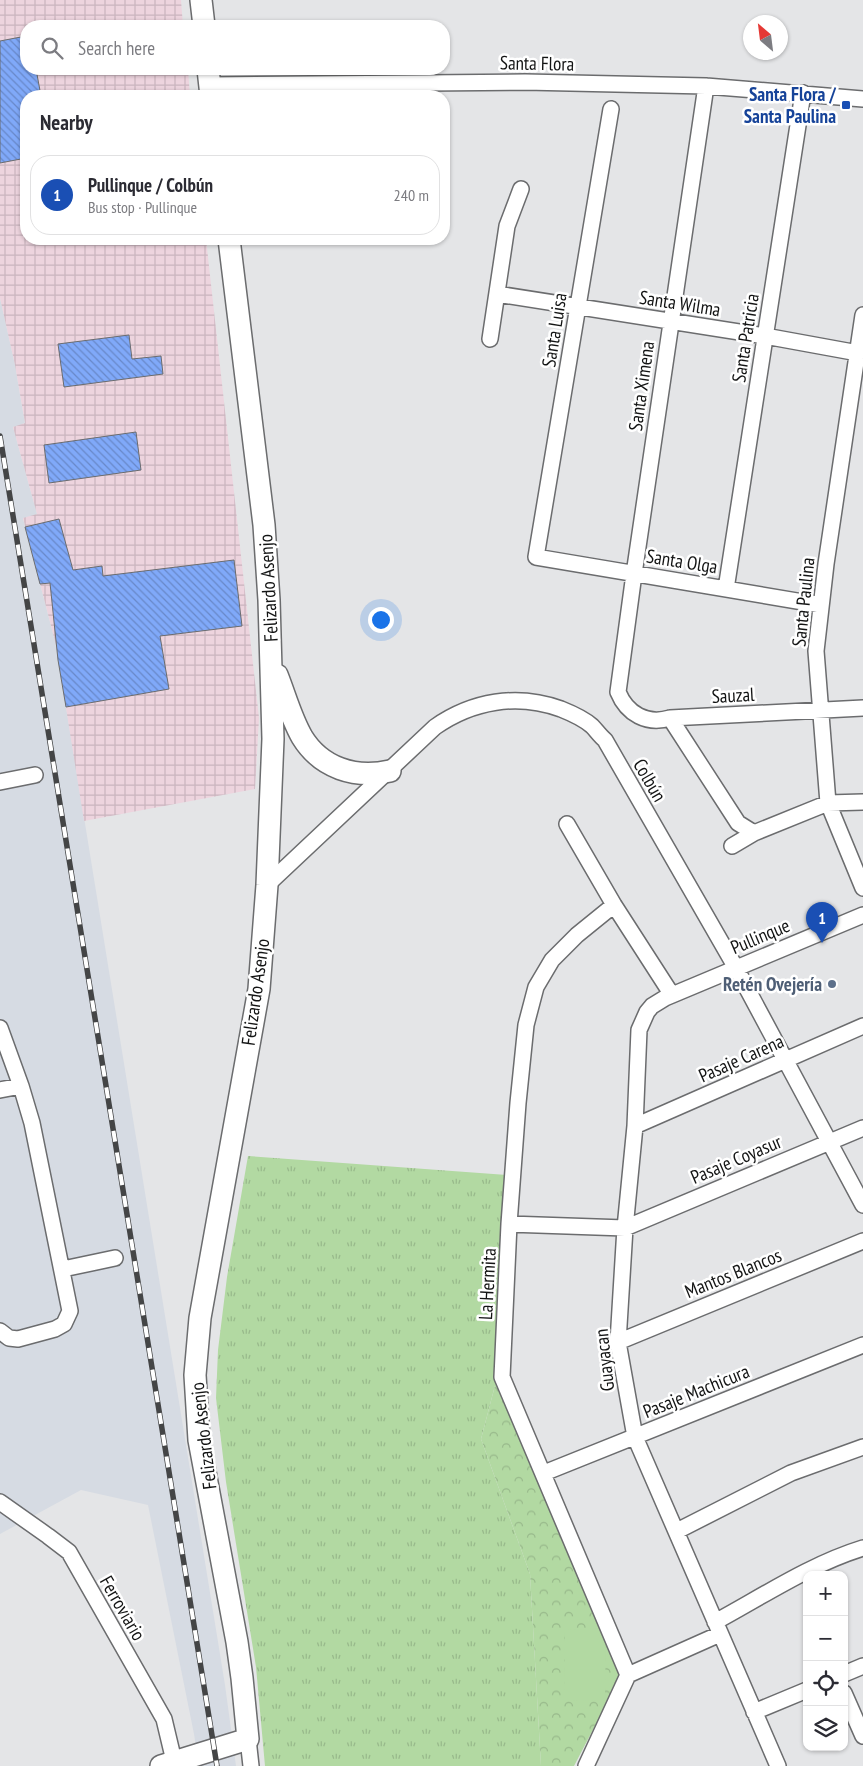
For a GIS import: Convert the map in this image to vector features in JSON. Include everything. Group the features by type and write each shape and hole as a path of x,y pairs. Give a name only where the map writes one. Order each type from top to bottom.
{"street":[{"path":"201,0 203,20"},
{"name":"Santa Flora","path":"210,83 525,82 706,86 863,99"},
{"name":"Santa Ximena","path":"618,692 706,86"},
{"name":"Santa Patricia","path":"726,589 803,94"},
{"name":"Santa Luisa","path":"536,557 610,109"},
{"path":"490,339 507,226 521,189"},
{"name":"Felizardo Asenjo","path":"230,245 264,525 272,661 274,739 267,885 259,989 200,1318 195,1375 199,1440 242,1678 248,1739"},
{"name":"Santa Wilma","path":"496,294 858,352"},
{"name":"Santa Paulina","path":"863,315 816,651 828,803 863,888"},
{"name":"Santa Olga","path":"536,557 821,605"},
{"path":"272,661 296,726 307,745 315,753 334,767 346,771 370,774 390,771"},
{"name":"Sauzal","path":"618,692 626,706 638,716 654,721 670,718 863,708"},
{"name":"Colbún","path":"267,885 435,727 453,716 475,706 506,701 530,702 553,706 579,718 591,725 605,740 736,968 863,1205"},
{"path":"670,718 738,823 754,834"},
{"path":"0,782 35,775"},
{"path":"732,846 754,834 828,803 863,802"},
{"path":"567,824 614,905 672,995"},
{"name":"La Hermita","path":"614,905 577,934 552,960 536,987 525,1034 518,1103 509,1224 502,1377 628,1675"},
{"name":"Pullinque","path":"672,995 863,915"},
{"name":"Guayacan","path":"672,995 652,1006 642,1020 639,1030 635,1126 625,1228 618,1342 635,1437 778,1766"},
{"name":"Pasaje Carena","path":"635,1126 863,1026"},
{"path":"0,1028 21,1086 39,1152 70,1311 64,1324 55,1329 18,1340 9,1338 0,1331"},
{"path":"0,1090 21,1086"},
{"name":"Pasaje Coyasur","path":"625,1228 863,1128"},
{"path":"509,1224 625,1228"},
{"name":"Mantos Blancos","path":"618,1342 863,1241"},
{"path":"63,1269 115,1258"},
{"name":"Pasaje Machicura","path":"544,1474 863,1344"},
{"path":"677,1531 791,1473 863,1448"},
{"name":"Ferroviario","path":"0,1502 69,1552 164,1719 168,1764"},
{"path":"586,1766 628,1675 717,1628 809,1571 863,1548"},
{"path":"848,1672 863,1666"},
{"path":"754,1712 803,1692"},
{"path":"848,1702 863,1736"},
{"path":"168,1764 248,1739 251,1766"}],"shaded area":[{"path":"0,0 181,0 183,20 20,20 20,75 188,75 190,90 20,90 20,245 207,245 259,718 255,789 84,821 56,645 23,518 37,514 13,427 25,423 15,365 0,298"},
{"path":"0,298 15,365 25,424 13,427 37,514 23,519 56,645 225,1685 236,1766 199,1766 148,1505 81,1490 0,1534"}],"green space":[{"path":"248,1156 507,1175 498,1374 481,1439 530,1574 541,1766 265,1766 256,1667 226,1482 216,1398 218,1350 227,1277"},
{"path":"498,1374 621,1676 574,1766 541,1766 530,1574 481,1439"},
{"path":"606,1628 605,1700 564,1701 565,1630"}],"building":[{"path":"20,37 20,75 37,75 40,90 20,90 20,159 0,163 0,41"},
{"path":"129,335 132,359 161,356 163,374 64,387 58,344"},
{"path":"136,432 141,470 49,483 44,445"},
{"path":"59,519 73,570 102,566 103,576 234,560 242,626 160,636 169,689 66,707 58,660 50,583 40,584 25,527"}],"railway":[{"path":"0,436 217,1766"}],"place":[{"name":"Santa Flora / Santa Paulina","path":"846,105"},
{"name":"Pullinque / Colbún","path":"822,943"},
{"name":"Retén Ovejería","path":"832,984"}]}
